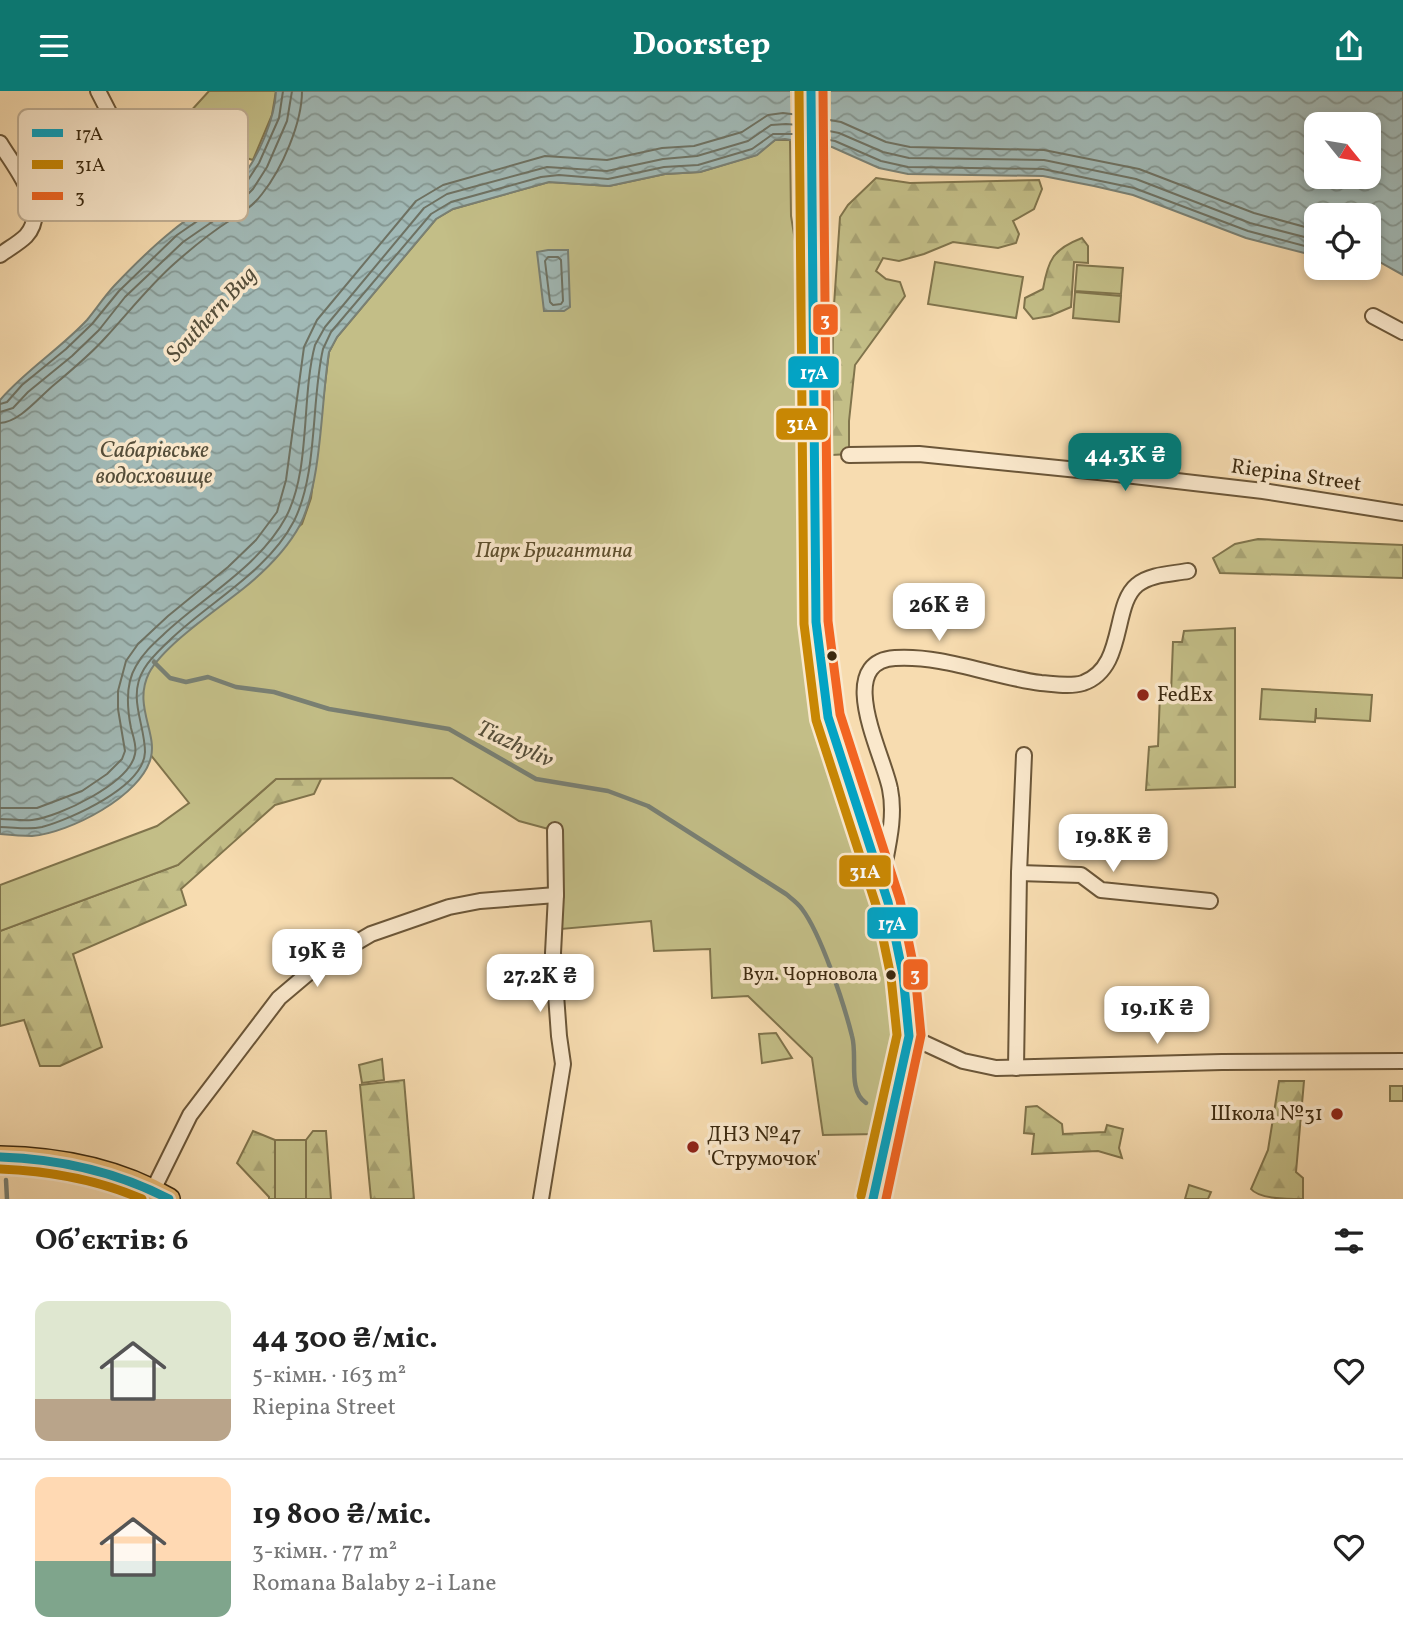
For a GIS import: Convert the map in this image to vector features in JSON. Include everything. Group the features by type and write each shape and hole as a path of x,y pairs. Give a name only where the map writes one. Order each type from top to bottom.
{"main road":[{"path":"811,91 816,622 828,717 882,878 901,965 909,1036 873,1199"},
{"path":"0,1157 62,1161 96,1168 161,1194"}],"street":[{"path":"98,91 107,109"},
{"path":"0,143 18,173"},
{"path":"0,255 27,235 34,221"},
{"path":"1373,316 1403,332"},
{"name":"Riepina Street","path":"849,455 919,454 1108,473 1263,491 1403,513"},
{"path":"882,878 892,818 890,789 865,701 866,678 871,666 882,660 897,658 934,660 1030,681 1057,685 1081,684 1096,677 1107,663 1128,598 1136,585 1151,577 1188,572"},
{"path":"1016,1067 1024,755"},
{"path":"541,1199 563,1064 553,953 555,830"},
{"path":"1019,873 1081,875 1101,890 1210,901"},
{"path":"161,1194 190,1115 279,998 318,965 372,934 428,913 480,901 556,895"},
{"path":"909,1036 963,1061 996,1068 1222,1062 1403,1061"}],"green space":[{"path":"209,91 276,91 272,115 253,160 248,159 248,109 193,109"},
{"name":"Парк Бригантина","path":"775,140 790,140 791,216 796,247 803,624 815,719 871,898 892,1001 889,1068 876,1134 823,1135 812,1058 748,996 712,998 710,949 654,951 651,921 561,929 556,831 519,821 452,778 276,779 178,865 0,931 0,885 157,826 189,803 146,749 134,658 302,524 311,498 329,352 337,337 436,219 453,209 549,182 609,186 665,174 700,172 756,155"},
{"path":"876,178 910,183 1039,180 1042,189 1034,209 1013,221 1019,234 1016,243 998,248 953,242 899,261 883,258 876,271 886,279 900,282 905,296 855,365 849,421 849,454 832,455 833,320 840,217 848,205"},
{"path":"1082,238 1088,246 1088,263 1074,262 1071,307 1050,316 1033,319 1024,308 1025,298 1043,289 1047,270 1058,251"},
{"path":"935,262 1023,277 1016,318 928,304"},
{"path":"1077,265 1123,268 1121,294 1075,291"},
{"path":"1075,292 1121,296 1119,322 1073,318"},
{"path":"1258,539 1403,545 1403,578 1220,573 1213,558 1235,544"},
{"path":"1235,628 1235,787 1146,790 1149,747 1158,746 1160,694 1171,693 1173,642 1182,642 1184,631"},
{"path":"1262,689 1372,695 1370,721 1316,718 1316,708 1315,722 1260,719"},
{"path":"322,777 314,794 275,805 181,889 186,905 73,954 102,1047 60,1066 40,1066 24,1020 0,1026 0,931 178,865 276,779"},
{"path":"776,1033 792,1058 762,1063 759,1034"},
{"path":"382,1059 384,1080 362,1083 359,1065"},
{"path":"404,1080 414,1199 371,1199 360,1085"},
{"path":"1279,1081 1304,1081 1296,1172 1303,1178 1303,1199 1267,1197 1251,1189 1268,1150"},
{"path":"1390,1086 1403,1086 1403,1101 1390,1101"},
{"path":"1037,1106 1062,1124 1063,1134 1105,1132 1107,1125 1123,1129 1119,1148 1122,1158 1098,1151 1032,1154 1034,1134 1024,1133 1026,1107"},
{"path":"253,1131 275,1140 275,1199 269,1199 237,1163"},
{"path":"313,1131 326,1131 331,1199 306,1199 306,1140"},
{"path":"275,1140 306,1140 306,1199 275,1199"},
{"path":"1189,1185 1211,1192 1208,1199 1185,1199"}],"water":[{"name":"Сабарівське водосховище","path":"276,91 1403,91 1403,275 1381,263 1381,203 1304,203 1304,253 1246,238 1133,195 1094,186 1043,176 908,174 879,168 832,147 785,139 775,140 757,155 700,172 665,174 609,186 549,182 453,209 436,219 337,337 329,352 313,487 295,534 260,574 179,639 149,673 143,696 152,748 145,771 119,798 84,820 32,836 0,834 0,400 77,331 114,286 180,224 184,221 248,221 248,169 269,125"},
{"path":"568,250 570,307 564,311 544,311 537,252"}],"pier":[{"path":"790,91 831,91 831,151 791,143"}],"waterway":[{"name":"Tiazhyliv","path":"154,662 170,678 186,682 208,677 236,687 274,692 329,709 449,729 536,779 608,791 648,806 786,894 802,909 817,935 838,988 854,1044 855,1082 860,1097 866,1103"},
{"path":"6,1180 7,1199"}],"transit line":[{"name":"31А","path":"799,91 804,624 816,720 876,905 891,977 897,1035 861,1196"},
{"name":"17А","path":"811,91 816,622 828,717 888,902 903,975 909,1036 873,1199"},
{"name":"3","path":"823,91 828,621 840,714 900,900 915,973 921,1035 886,1199"},
{"name":"17А","path":"0,1157 44,1160 87,1168 128,1181 169,1199"},
{"name":"31А","path":"0,1169 72,1177 142,1199"}],"place":[{"name":"FedEx","path":"1143,695"},
{"name":"Вул. Чорновола","path":"891,975"},
{"name":"Школа №31","path":"1337,1114"},
{"name":"ДНЗ №47 'Струмочок'","path":"693,1147"}],"water label":[{"name":"Southern Bug","path":"212,315"}]}
